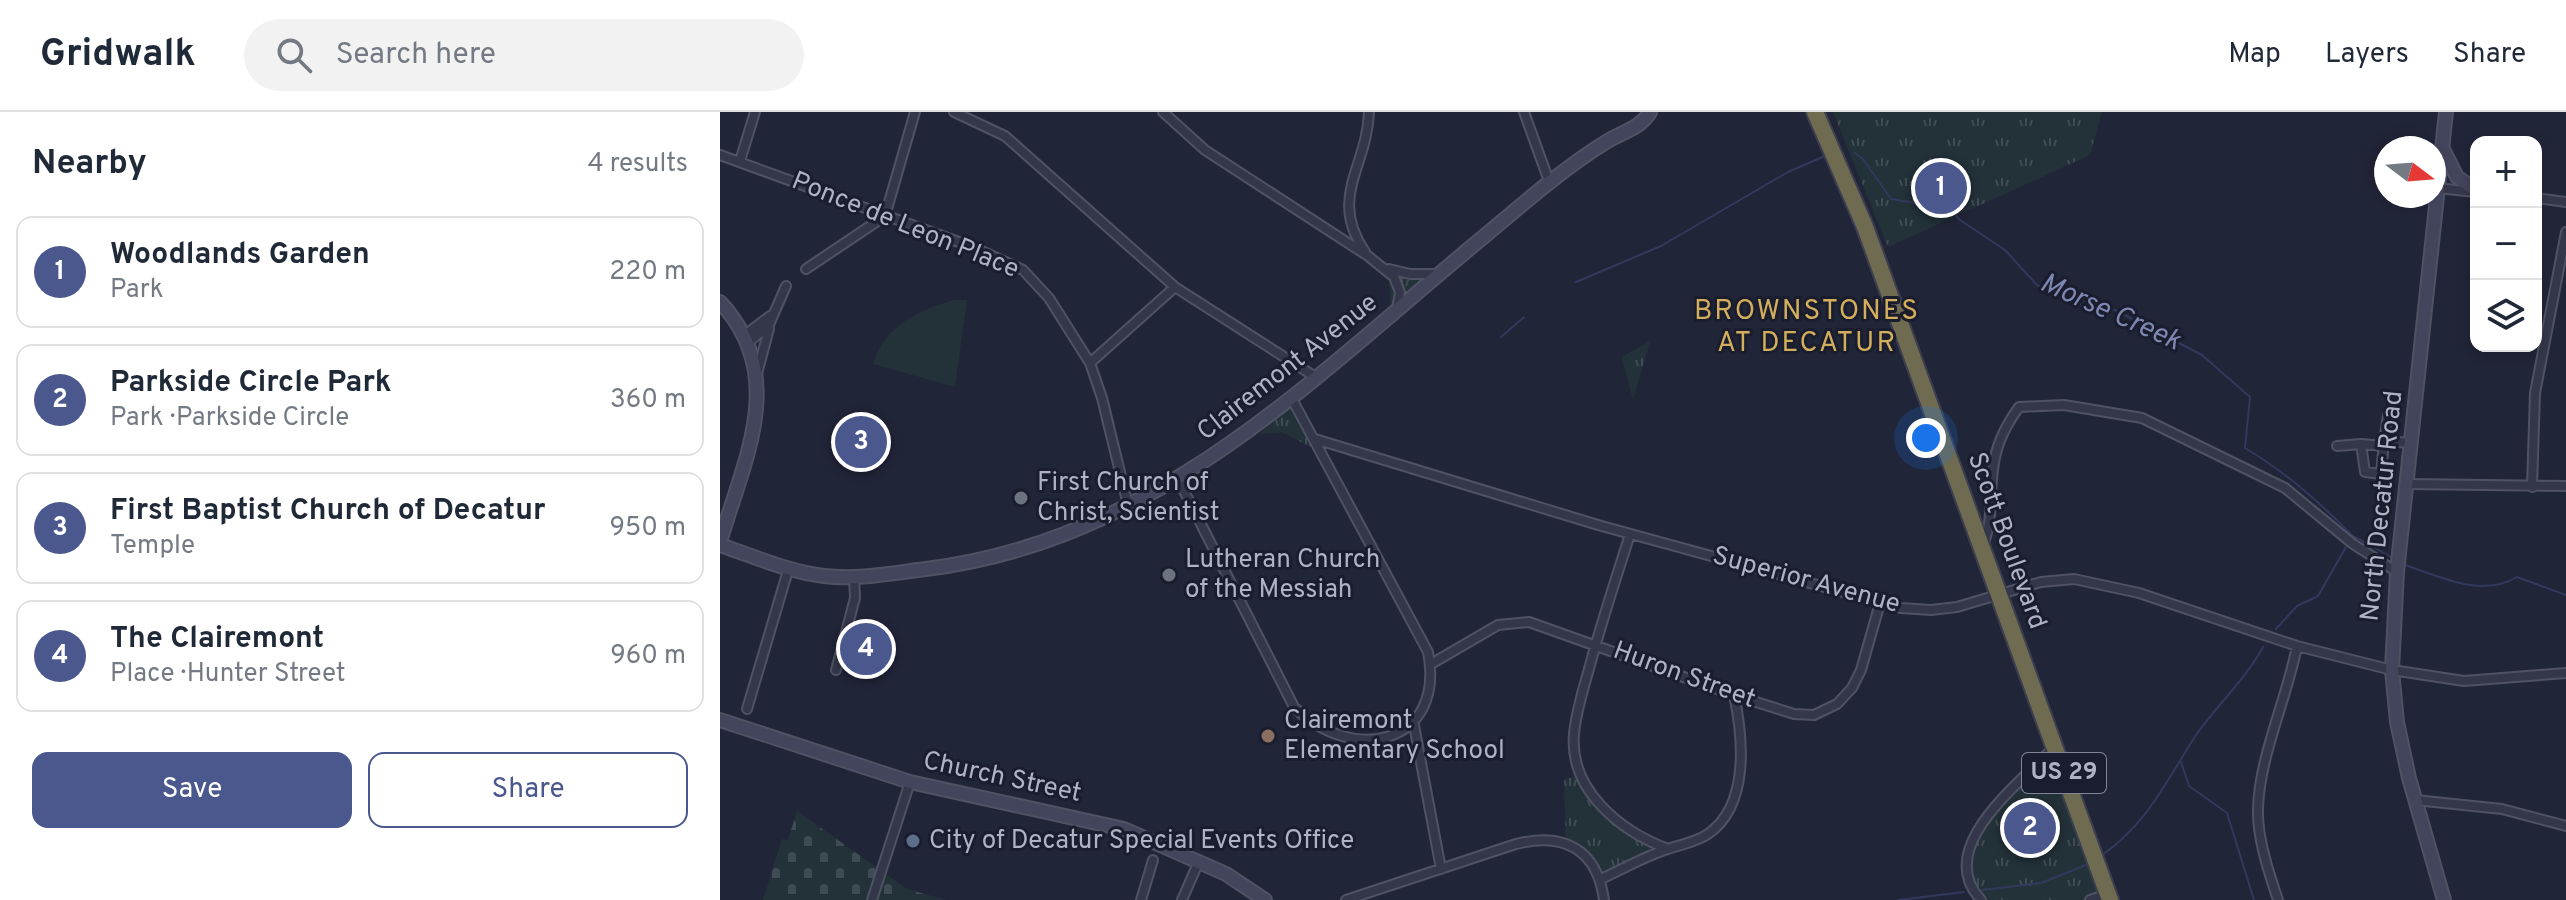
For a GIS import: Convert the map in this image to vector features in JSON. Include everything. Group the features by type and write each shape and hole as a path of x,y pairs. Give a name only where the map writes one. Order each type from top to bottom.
{"highway":[{"name":"Scott Boulevard","path":"1815,112 1865,227 2109,897"}],"main road":[{"name":"Clairemont Avenue","path":"720,544 826,577 854,577 998,557 1068,535 1129,507 1178,479 1292,399 1550,184 1606,142 1645,121 1650,112"},
{"name":"North Decatur Road","path":"2443,136 2446,112"},
{"path":"2446,154 2457,177 2470,187"},
{"name":"North Decatur Road","path":"2435,208 2397,572 2392,670 2397,722 2415,800 2444,900"},
{"path":"720,302 746,338 757,375 756,419 720,544"},
{"name":"Church Street","path":"720,720 910,782 981,800 1095,820 1199,861 1243,883 1265,900"}],"street":[{"path":"740,161 755,112"},
{"path":"806,269 885,216 915,112"},
{"path":"954,112 1005,136 1175,287 1317,378"},
{"path":"1163,112 1198,145 1377,263 1399,284 1397,310"},
{"path":"1368,256 1350,225 1347,205 1365,144 1369,112"},
{"path":"1524,112 1550,184"},
{"name":"Ponce de Leon Place","path":"720,155 975,248 1023,270 1049,298 1090,363 1102,398 1129,507"},
{"path":"2446,189 2470,191"},
{"path":"2542,199 2566,202"},
{"path":"2532,487 2532,421 2538,372 2566,232"},
{"path":"1377,263 1402,273 1439,274"},
{"path":"757,375 775,309 786,286"},
{"path":"1090,363 1175,287"},
{"path":"746,338 775,309"},
{"path":"746,338 771,323"},
{"path":"1178,479 1287,694 1301,715 1319,730 1350,740 1373,740 1399,734 1413,720 1427,693 1431,664 1425,642 1292,399"},
{"path":"1983,546 1993,513 1995,458 2011,418 2019,407 2064,405 2142,418 2232,461 2292,492 2353,544 2397,572"},
{"path":"2361,444 2365,472 2381,474 2388,415"},
{"name":"Superior Avenue","path":"1315,439 1630,534 1880,603 1931,610 2041,582 2074,579 2139,593 2297,646 2392,670 2464,681 2566,673"},
{"path":"2337,446 2411,443"},
{"path":"2407,484 2566,486"},
{"path":"1630,534 1595,644 1574,737 1576,762 1588,793 1609,814 1668,849"},
{"path":"747,709 789,567"},
{"path":"836,670 855,598 854,577"},
{"name":"Huron Street","path":"1431,664 1508,622 1529,622 1734,695 1794,714 1814,715 1837,704 1852,688 1861,670 1880,603"},
{"path":"2278,900 2258,810 2266,760 2288,692 2297,646"},
{"path":"1601,879 1668,849 1688,844 1720,825 1729,809 1740,763 1741,736 1734,695"},
{"path":"1413,720 1441,869"},
{"path":"1981,900 1968,878 1965,859 1974,839 1992,809 2055,747"},
{"path":"872,900 910,782"},
{"path":"2415,800 2502,809 2566,826"},
{"path":"1346,900 1516,844 1557,839 1588,859 1601,879 1604,900"},
{"path":"1141,900 1153,860"},
{"path":"1182,900 1199,861"},
{"path":"2090,900 2109,897"}],"green space":[{"path":"1833,112 2102,112 2090,155 1888,247"},
{"path":"1377,263 1430,275 1391,315 1389,281"},
{"path":"954,300 967,300 955,387 873,364 885,339 904,322"},
{"path":"1650,341 1633,400 1622,357"},
{"path":"1293,399 1311,447 1281,432 1260,434"},
{"path":"2052,753 2102,900 1985,900 1970,873 1975,841 1998,808"},
{"path":"1580,775 1592,799 1602,809 1659,849 1602,876 1591,862 1566,847 1564,779"},
{"path":"797,811 907,889 946,900 763,900 782,839 788,840"}],"waterway":[{"name":"Morse Creek","path":"1855,153 1863,159 1891,199 1950,209 1960,220 2005,250 2037,285 2081,305 2115,310 2202,355 2250,397 2245,448 2302,489 2354,537"},
{"name":"Morse Creek","path":"1576,282 1661,246 1788,172 1825,156"},
{"path":"1501,337 1524,317"},
{"path":"2355,537 2391,557"},
{"path":"2276,629 2297,606 2318,596 2346,547"},
{"path":"2405,565 2447,580 2476,586 2504,583 2517,577 2566,595"},
{"path":"2102,855 2132,830 2144,815 2196,735 2263,647"},
{"path":"2181,762 2189,786 2227,813 2254,900"},
{"path":"1982,890 2041,883 2086,865"},
{"path":"1899,900 1964,892"}],"place":[{"name":"Woodlands Garden","path":"1941,188"},
{"name":"First Baptist Church of Decatur","path":"861,442"},
{"name":"First Church of Christ, Scientist","path":"1021,498"},
{"name":"Lutheran Church of the Messiah","path":"1169,575"},
{"name":"The Clairemont","path":"866,649"},
{"name":"Clairemont Elementary School","path":"1268,736"},
{"name":"Parkside Circle Park","path":"2030,828"},
{"name":"City of Decatur Special Events Office","path":"913,841"}],"district":[{"name":"BROWNSTONES AT DECATUR","path":"1807,328"}]}
